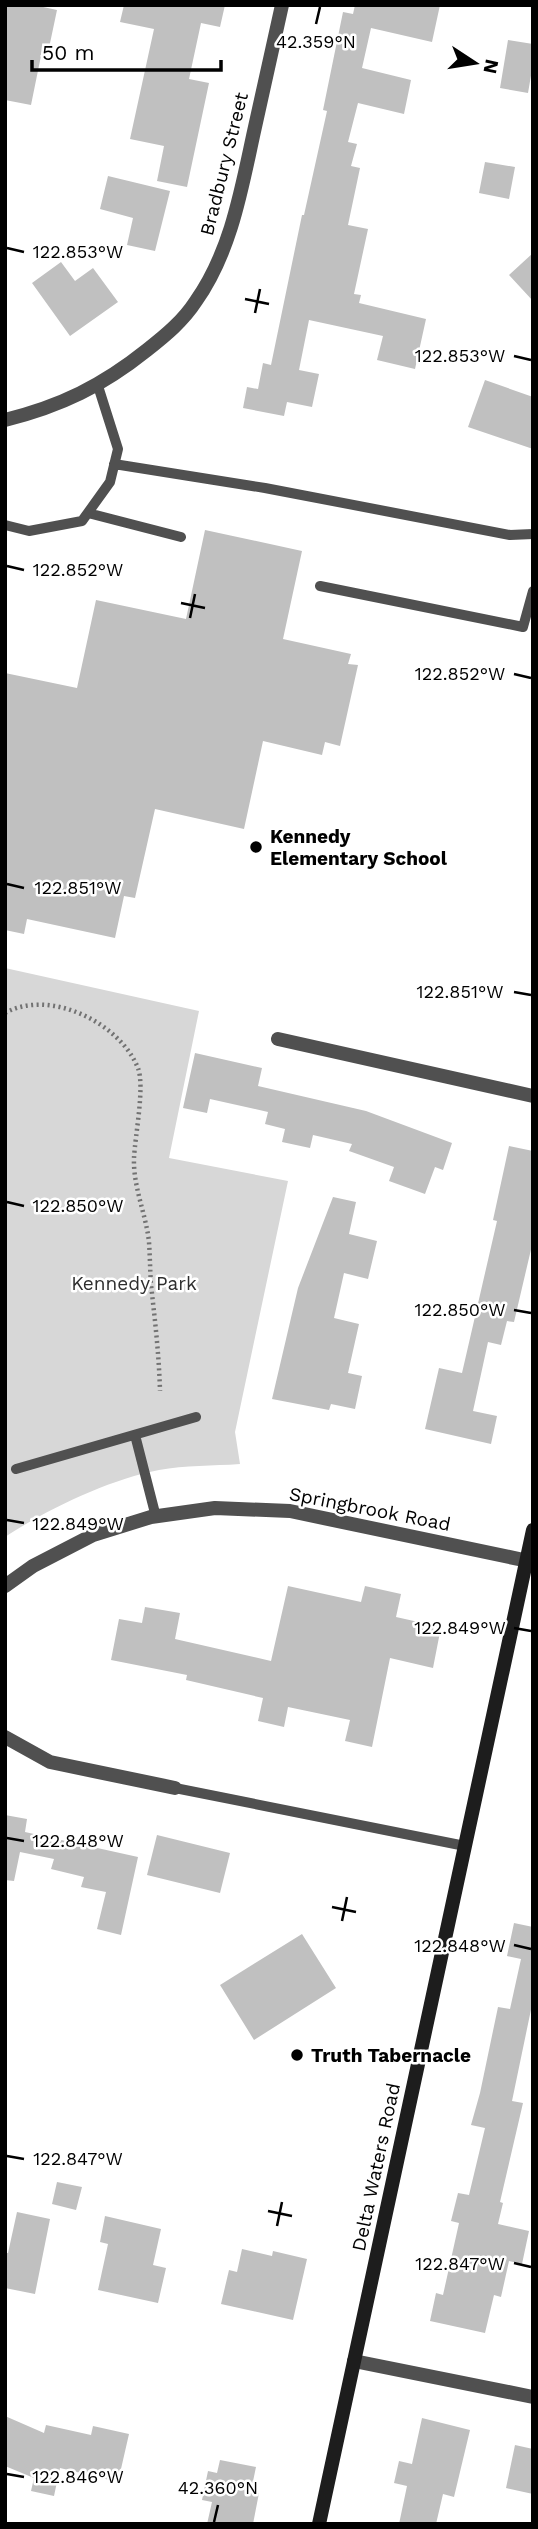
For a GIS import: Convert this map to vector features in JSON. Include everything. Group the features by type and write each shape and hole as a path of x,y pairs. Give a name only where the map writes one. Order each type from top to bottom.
{"main road":[{"name":"Delta Waters Road","path":"319,2524 529,1562 533,1530"}],"street":[{"name":"Bradbury Street","path":"5,420 37,412 98,386 175,328 197,301 215,268 229,233 282,5"},
{"path":"278,1039 533,1096"},
{"name":"Springbrook Road","path":"5,1586 33,1566 93,1535 156,1517 215,1508 290,1511 529,1562"},
{"path":"5,1737 50,1762 175,1788"},
{"path":"354,2361 533,2397"}],"lane":[{"path":"5,525 30,531 82,521 110,482 118,449 98,386"},
{"path":"114,464 264,488 510,535 533,534"},
{"path":"88,513 181,537"},
{"path":"320,586 523,627 533,591"},
{"path":"16,1469 196,1417"},
{"path":"135,1436 156,1517"},
{"path":"175,1788 465,1846"}],"path":[{"path":"5,1013 17,1007 58,1006 100,1022 127,1048 139,1071 134,1173 149,1241 160,1391"}],"green space":[{"name":"Kennedy Park","path":"5,968 199,1011 169,1158 288,1181 235,1432 240,1464 169,1468 120,1480 59,1506 5,1537"}],"building":[{"path":"5,5 34,5 57,10 49,48 43,46 31,105 5,100"},
{"path":"124,5 225,5 220,27 201,23 189,79 209,83 187,187 157,181 164,146 130,139 154,29 120,22"},
{"path":"355,5 440,5 432,42 371,28 362,68 411,80 404,114 358,103 348,142 357,144 351,166 360,168 348,225 368,229 354,294 361,295 359,303 426,319 415,369 377,360 383,336 309,320 299,370 319,374 312,407 287,402 284,416 243,408 247,387 258,389 263,363 271,365 327,111 323,110 343,12 353,14"},
{"path":"508,40 533,44 528,93 500,88"},
{"path":"485,162 515,167 509,199 479,193"},
{"path":"108,176 170,191 155,251 127,245 133,218 100,209"},
{"path":"533,253 533,301 509,275"},
{"path":"61,262 75,281 93,268 118,302 70,336 32,283"},
{"path":"485,380 533,397 533,449 468,427"},
{"name":"Kennedy Elementary School","path":"205,530 302,551 283,639 351,654 348,664 358,665 340,746 325,742 322,755 263,741 244,829 155,809 135,898 124,896 115,938 27,919 24,934 5,930 5,673 77,688 96,600 186,619"},
{"path":"195,1053 262,1068 258,1086 366,1111 452,1143 443,1170 435,1167 425,1194 389,1181 394,1167 349,1151 352,1144 313,1135 310,1148 282,1142 285,1129 265,1124 268,1112 210,1099 207,1113 183,1108"},
{"path":"509,1146 533,1151 533,1241 514,1322 507,1321 501,1345 488,1342 473,1411 497,1416 491,1444 425,1429 439,1368 462,1373 497,1221 493,1220"},
{"path":"333,1197 356,1202 349,1234 377,1241 368,1279 344,1273 334,1318 359,1324 348,1373 362,1376 355,1409 331,1404 329,1410 272,1399 298,1288"},
{"path":"288,1586 361,1602 365,1586 401,1594 396,1617 441,1627 433,1668 390,1658 372,1747 345,1741 350,1720 288,1707 284,1727 258,1721 263,1698 186,1680 187,1675 111,1660 119,1619 142,1623 145,1607 180,1613 175,1639 271,1661"},
{"path":"5,1815 27,1819 25,1832 138,1857 121,1935 97,1929 106,1892 81,1887 84,1877 51,1869 54,1859 20,1852 14,1881 5,1880"},
{"path":"157,1835 230,1853 220,1893 147,1875"},
{"path":"514,1923 533,1927 533,2000 512,2101 523,2103 500,2202 503,2203 498,2224 529,2231 522,2264 509,2261 501,2297 494,2295 485,2333 430,2321 436,2293 443,2295 459,2223 451,2221 458,2193 469,2195 485,2128 471,2125 498,2007 510,2009 521,1959 507,1956"},
{"path":"302,1934 336,1988 254,2040 220,1985"},
{"path":"57,2182 82,2187 76,2210 52,2204"},
{"path":"17,2212 50,2219 35,2294 5,2288 5,2253 8,2253"},
{"path":"105,2216 161,2229 153,2265 166,2268 158,2303 98,2290 108,2244 100,2242"},
{"path":"242,2249 272,2256 273,2251 307,2259 293,2320 221,2304 229,2270 237,2272"},
{"path":"5,2416 44,2433 46,2425 91,2435 93,2426 129,2434 118,2482 60,2468 54,2496 31,2491 34,2478 5,2466"},
{"path":"422,2418 470,2430 454,2497 443,2494 436,2524 399,2524 407,2486 394,2483 399,2461 412,2464"},
{"path":"515,2445 533,2449 533,2494 506,2488"},
{"path":"220,2460 256,2467 251,2491 259,2493 253,2524 207,2524 212,2502 202,2500 208,2471 217,2473"}],"place":[{"name":"Kennedy Elementary School","path":"256,847"},
{"name":"Truth Tabernacle","path":"297,2055"}]}
